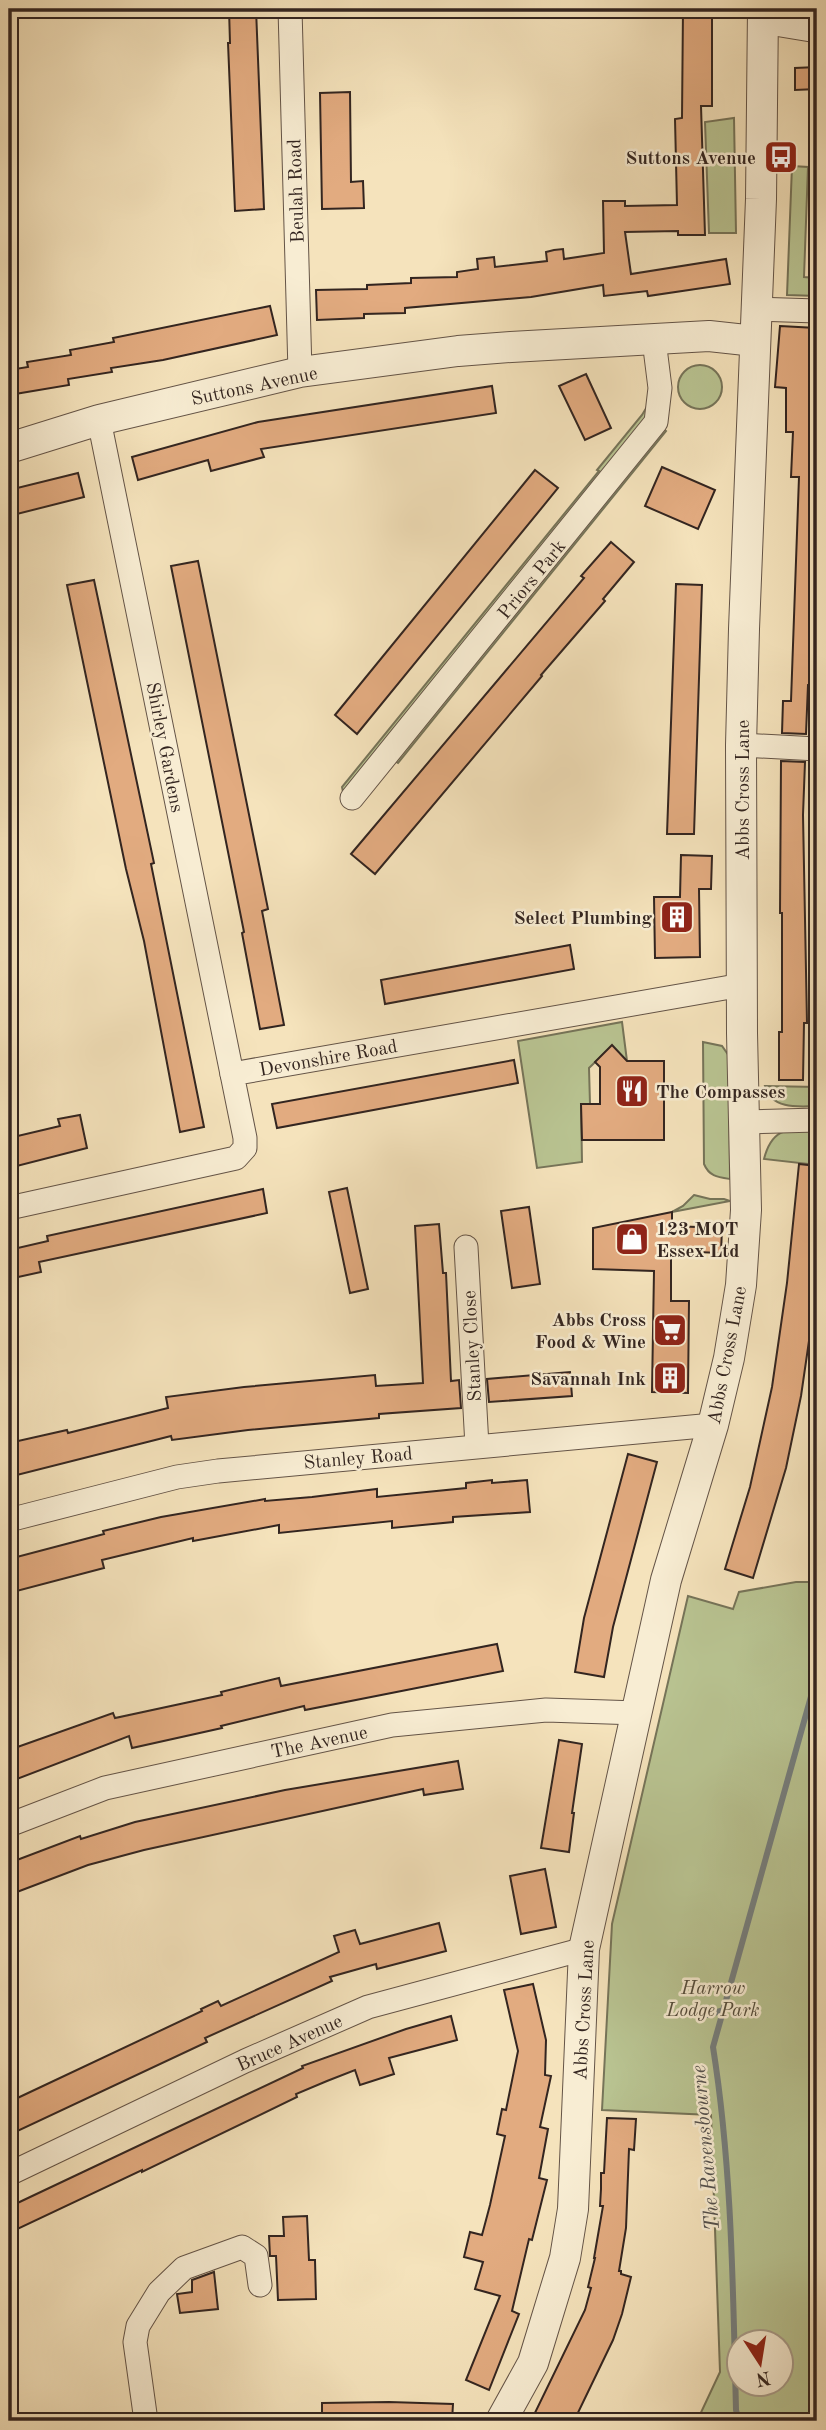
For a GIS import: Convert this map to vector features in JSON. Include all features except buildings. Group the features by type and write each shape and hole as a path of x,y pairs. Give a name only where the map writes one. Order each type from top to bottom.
{"street":[{"name":"Beulah Road","path":"290,9 300,372"},
{"path":"763,15 817,31"},
{"name":"Abbs Cross Lane","path":"501,2421 533,2363 565,2258 574,2186 584,1949 666,1580 713,1425 729,1358 741,1285 746,1210 741,745 761,199 763,15"},
{"path":"757,309 817,311"},
{"name":"Suttons Avenue","path":"9,448 99,420 300,372 472,350 709,336 755,341"},
{"name":"Priors Park","path":"352,798 656,422 660,408 660,388 654,340"},
{"name":"Shirley Gardens","path":"99,420 232,1074"},
{"path":"741,745 817,748"},
{"name":"Devonshire Road","path":"9,1208 236,1158 245,1148 245,1138 232,1074 742,985"},
{"path":"744,1122 817,1120"},
{"name":"Stanley Close","path":"466,1247 477,1446"},
{"name":"Stanley Road","path":"9,1520 177,1477 204,1473 713,1425"},
{"name":"The Avenue","path":"9,1825 105,1788 392,1725 546,1710 638,1713"},
{"name":"Bruce Avenue","path":"9,2174 244,2062 369,2007 584,1949"},
{"path":"146,2421 135,2342 138,2326 159,2292 184,2268 242,2247 256,2256 260,2285"}],"green space":[{"path":"734,118 736,233 709,233 705,122"},
{"path":"792,166 808,167 804,277 817,278 817,296 787,295"},
{"path":"700,365 716,371 722,387 716,403 700,409 684,403 678,387 684,371"},
{"path":"648,405 650,413 343,792 342,787 599,471 597,470"},
{"path":"663,428 666,431 398,763 395,761"},
{"path":"622,1022 627,1061 612,1046 589,1068 590,1104 581,1104 582,1162 537,1168 518,1041"},
{"path":"703,1042 722,1046 729,1056 730,1179 714,1175 704,1164"},
{"path":"765,1086 817,1087 817,1106 779,1103 768,1094"},
{"path":"817,1127 817,1165 764,1159 767,1149 777,1135 790,1130"},
{"path":"694,1195 710,1199 730,1201 672,1212"},
{"name":"Harrow Lodge Park","path":"796,1582 817,1582 817,2421 697,2421 720,2372 711,2115 602,2110 612,1924 688,1596 733,1609 739,1592"}],"waterway":[{"name":"The Ravensbourne","path":"739,2421 736,2410 728,2183 713,2047 817,1675"},
{"path":"707,2015 724,2010"}],"place":[{"name":"Suttons Avenue","path":"781,157"},
{"name":"Select Plumbing","path":"677,917"},
{"name":"The Compasses","path":"632,1091"},
{"name":"123 MOT Essex Ltd","path":"632,1239"},
{"name":"Abbs Cross Food & Wine","path":"670,1330"},
{"name":"Savannah Ink","path":"670,1378"}]}
